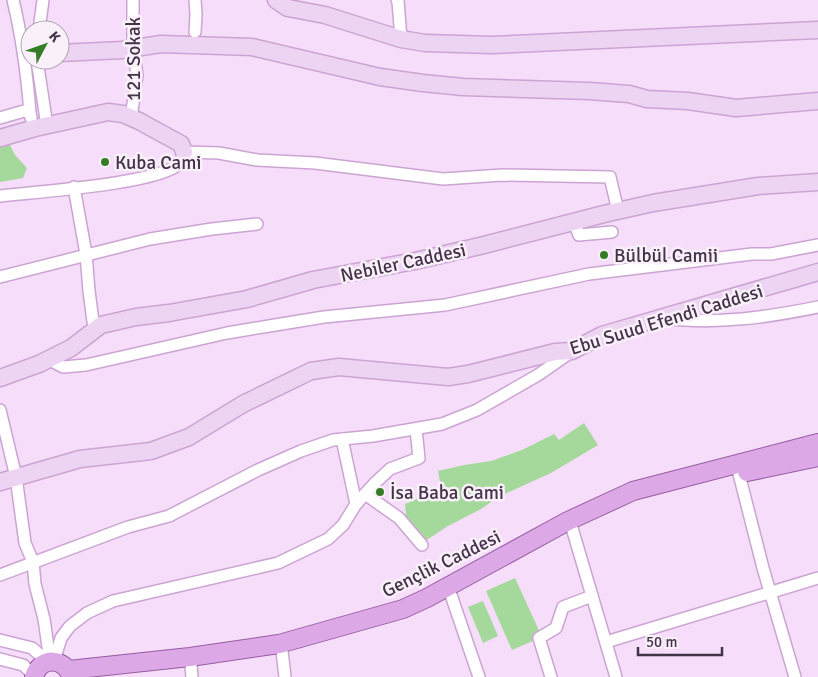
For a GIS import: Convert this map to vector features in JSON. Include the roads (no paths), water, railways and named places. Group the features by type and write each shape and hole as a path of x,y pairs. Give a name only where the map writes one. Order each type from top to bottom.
{"main road":[{"name":"Gençlik Caddesi","path":"70,674 279,644 403,609 427,598 568,521 633,491 818,443"},
{"name":"Gençlik Caddesi","path":"110,677 191,671 262,656 406,618 450,592 572,528 646,496 818,457"},
{"path":"34,676 37,669 51,661 60,662 70,674"}],"street":[{"path":"13,0 37,122"},
{"path":"41,20 44,0"},
{"path":"122,0 140,0"},
{"name":"121 Sokak","path":"131,118 137,75 133,48 133,0"},
{"path":"195,0 195,32"},
{"path":"276,0 288,8 324,15 401,39 425,43 492,45 818,30"},
{"path":"397,0 401,39"},
{"path":"70,52 161,44 252,47 380,77 463,87 629,94 647,99 688,101 736,108 818,101"},
{"path":"37,70 37,122"},
{"path":"0,118 24,111 37,122"},
{"path":"0,138 37,122 108,112 123,114 181,144 184,152 180,163 165,172 137,180 0,196"},
{"path":"184,152 219,153 257,160 315,163 443,178 502,175 610,177 618,211"},
{"name":"Nebiler Caddesi","path":"0,378 71,348 101,325 136,316 169,313 247,299 313,280 424,259 618,211 690,196 748,188 818,182"},
{"path":"74,187 86,254 94,329"},
{"path":"574,222 579,234 612,232"},
{"path":"0,277 150,239 257,224"},
{"path":"48,359 63,368 86,365 227,333 269,326 324,317 445,305 589,274 752,254 771,254 818,245"},
{"name":"Ebu Suud Efendi Caddesi","path":"0,482 80,459 151,451 189,438 243,404 311,371 339,368 448,377 468,374 555,352 572,351 602,335 818,272"},
{"path":"664,318 691,322 779,315 818,307"},
{"path":"0,576 128,527 169,516 284,459 333,440 373,436 442,424 477,410 538,375 572,351"},
{"path":"0,410 16,477 25,542 33,562 35,584 44,619 51,661"},
{"path":"51,661 61,638 70,626 87,613 114,601 278,563 328,539 343,526 356,504 390,469 419,458 416,429"},
{"path":"342,439 356,504"},
{"path":"739,474 795,677"},
{"path":"365,494 399,518 422,545"},
{"path":"572,528 616,677"},
{"path":"606,642 818,578"},
{"path":"450,592 479,677"},
{"path":"551,677 539,638 556,628 563,607 592,596"},
{"path":"0,640 32,648 51,661"},
{"path":"282,651 285,677"},
{"path":"0,659 23,665 34,676"}],"place":[{"name":"Kuba Cami","path":"105,162"},
{"name":"Bülbül Camii","path":"604,255"},
{"name":"İsa Baba Cami","path":"380,492"}]}
